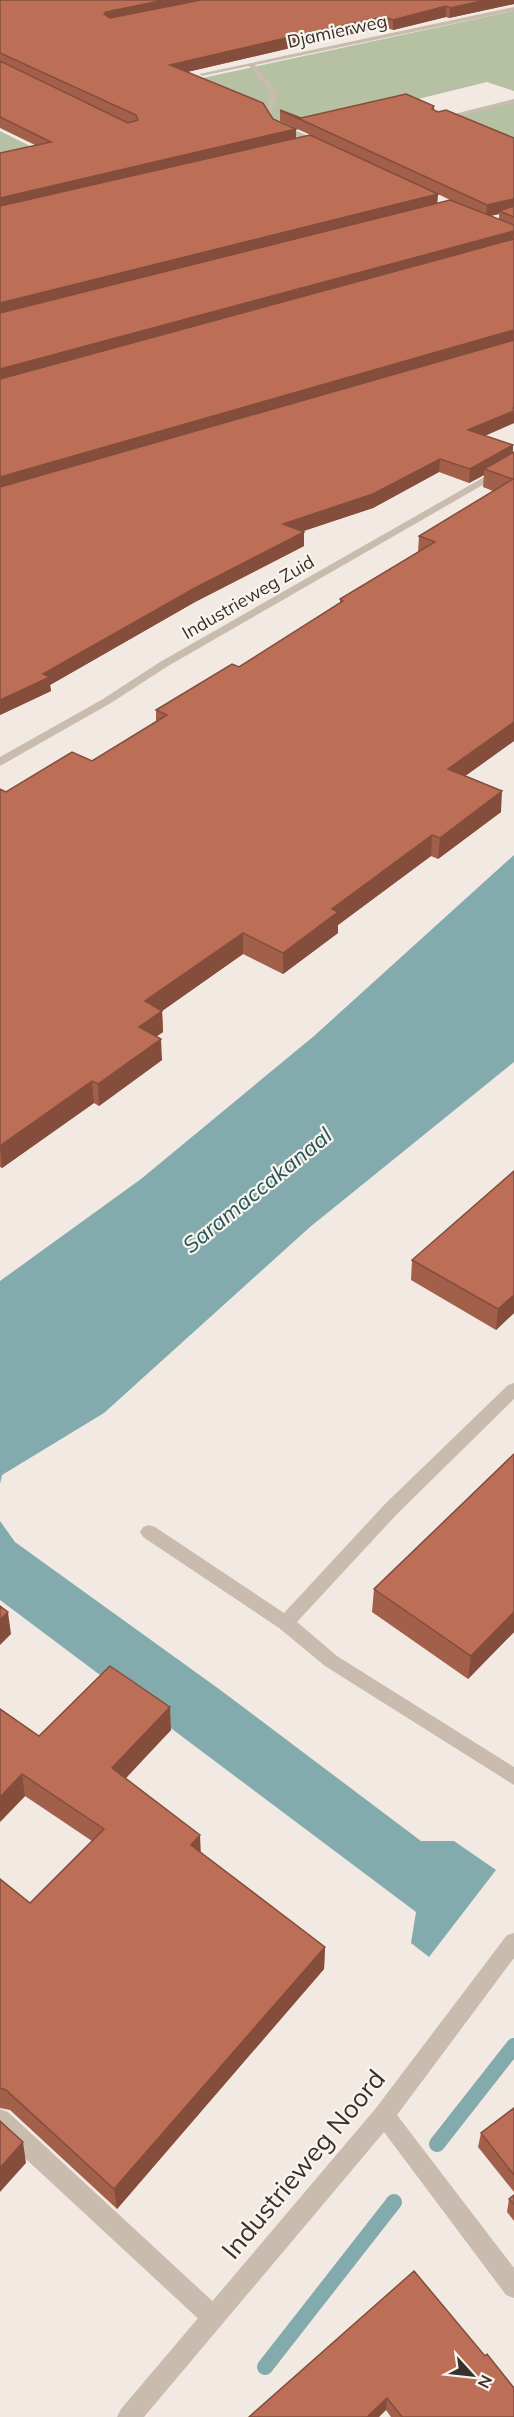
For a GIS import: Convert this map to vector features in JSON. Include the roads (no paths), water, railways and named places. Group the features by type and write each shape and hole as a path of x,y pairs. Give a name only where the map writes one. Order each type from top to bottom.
{"street":[{"name":"Djamierweg","path":"202,74 514,9"},
{"path":"251,64 274,93 267,115 276,126 323,146"},
{"path":"438,119 514,100"},
{"path":"301,143 312,141"},
{"name":"Industrieweg Zuid","path":"0,762 107,701 164,664 514,463"},
{"path":"285,1623 391,1509 514,1389"},
{"path":"149,1532 285,1623 331,1661 514,1777"},
{"name":"Industrieweg Noord","path":"129,2417 384,2115 514,1942"},
{"path":"384,2115 514,2288"},
{"path":"0,2120 213,2317"}],"water":[{"name":"Saramaccakanaal","path":"514,855 514,1062 310,1227 104,1413 2,1475 0,1484 0,1281 141,1179 314,1036"},
{"path":"0,1521 15,1542 219,1689 421,1841 454,1841 496,1870 429,1957 411,1943 416,1912 0,1600"}],"waterway":[{"path":"437,2144 514,2046"},
{"path":"265,2367 394,2202"}]}
